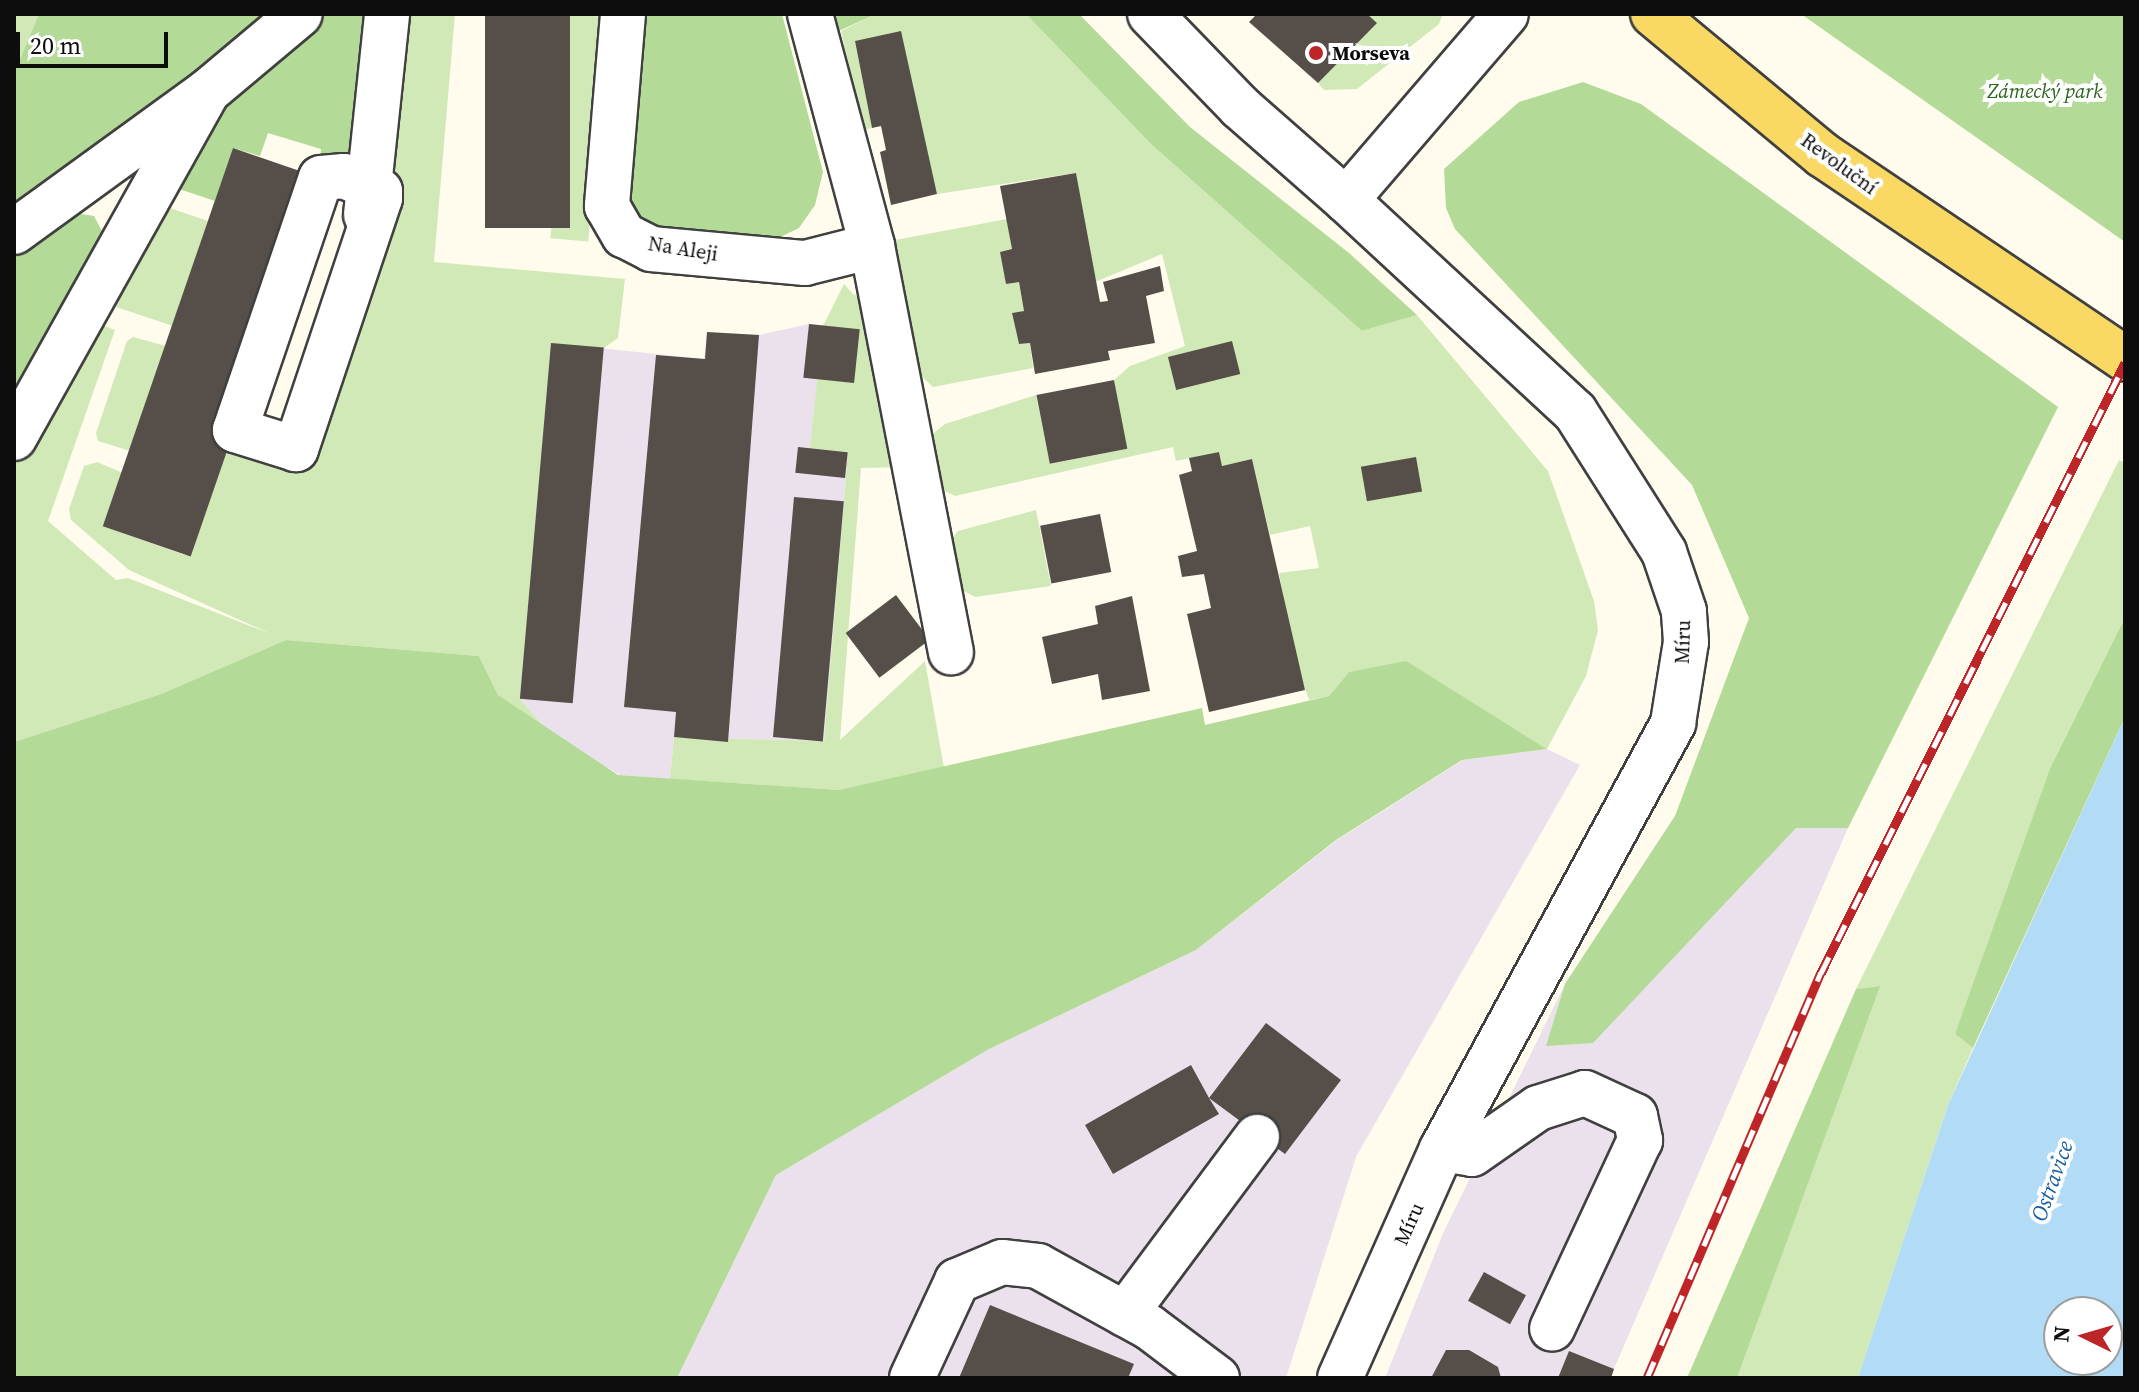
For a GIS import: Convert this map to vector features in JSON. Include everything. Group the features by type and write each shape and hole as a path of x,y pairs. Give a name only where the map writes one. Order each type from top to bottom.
{"main road":[{"name":"Revoluční","path":"1653,14 1823,155 2125,359"}],"street":[{"path":"14,232 207,92 300,14"},
{"path":"285,436 366,215 387,14"},
{"path":"810,14 872,246 951,652"},
{"path":"1150,14 1240,107 1346,200 1506,14"},
{"name":"Na Aleji","path":"622,15 607,206 624,235 651,249 805,263 872,246"},
{"path":"14,438 207,92"},
{"path":"344,176 369,185 380,191 380,198 296,449 235,430 321,178 344,176"},
{"name":"Míru","path":"1340,1378 1442,1149 1673,723 1686,642 1684,611 1664,552 1575,412 1346,200"},
{"path":"1442,1149 1472,1154 1538,1108 1585,1093 1635,1116 1640,1140 1552,1329"},
{"path":"1125,1314 1257,1137"},
{"path":"912,1378 957,1281 1002,1262 1038,1266 1125,1314 1217,1378"}],"shaded area":[{"path":"809,324 860,329 855,382 818,379 811,448 848,452 824,741 674,737 670,779 620,775 552,736 520,699 551,343 704,359 707,332 759,335"},
{"path":"1547,749 1580,765 1356,1157 1286,1378 677,1378 776,1175 989,1049 1196,950 1337,840 1463,760"},
{"path":"1719,764 1848,828 1610,1378 1385,1378 1444,1231 1565,984 1675,816"}],"green space":[{"path":"14,14 39,14 14,73"},
{"path":"39,14 279,14 14,217 14,73"},
{"path":"318,14 378,14 363,161 320,159 321,149 268,133 260,156 233,148 215,201 170,186 204,122"},
{"path":"400,14 455,14 434,262 625,279 618,338 604,348 551,344 520,699 552,736 498,695 479,656 286,640 161,694 14,742 14,458 94,322 115,330 48,521 116,580 128,578 271,634 129,570 71,520 69,509 84,466 97,462 123,473 105,527 185,555 229,429 296,449"},
{"path":"570,14 608,17 588,241 550,238"},
{"path":"636,14 782,14 823,172 815,205 799,228 766,244 657,228 638,214 625,188"},
{"path":"828,14 876,14 832,34"},
{"path":"876,14 1026,14 1152,145 1362,331 1417,315 1548,471 1594,601 1598,630 1586,676 1547,749 1406,662 1349,672 1329,696 1309,700 1294,656 1279,573 1319,568 1310,526 1270,535 1252,459 1222,466 1219,452 1176,461 1173,447 955,496 935,486 927,438 945,424 1036,395 1050,464 1126,449 1114,380 1130,366 1185,346 1162,254 1095,282 1076,173 937,194 918,119 855,41 872,128 864,130 841,31"},
{"path":"1026,14 1079,14 1190,127 1349,253 1417,315 1362,331 1152,145"},
{"path":"1367,14 1443,14 1439,24 1357,89 1324,90 1318,83"},
{"name":"Zámecký park","path":"1801,14 2125,14 2125,242"},
{"path":"1583,82 1641,104 2058,407 1848,828 1796,828 1593,1043 1546,1046 1565,984 1675,816 1749,618 1692,485 1455,229 1446,208 1444,169 1519,102"},
{"path":"158,204 208,221 173,326 104,303"},
{"path":"69,212 94,216 103,233 103,252 14,413 14,249"},
{"path":"1007,219 1012,249 1001,252 1006,284 1019,282 1024,311 1012,313 1019,344 1030,343 1033,368 933,387 915,370 890,241"},
{"path":"844,284 854,295 875,292 905,467 861,468 840,740 925,661 944,768 839,790 670,779 674,737 824,741 848,452 810,448 823,326"},
{"path":"133,337 166,346 130,451 98,441 96,433 127,341"},
{"path":"2119,460 2125,463 2125,618 1955,1034 1973,1048 1948,1105 1858,1378 1737,1378 1879,986 1856,989"},
{"path":"1036,510 1051,586 975,597 952,585 945,547 958,531"},
{"path":"2125,618 2125,717 1973,1048 1955,1034 2050,769"},
{"path":"286,640 479,656 498,695 618,775 839,790 1202,708 1205,725 1329,696 1349,672 1406,661 1547,749 1462,760 1336,840 1196,950 989,1049 776,1175 677,1378 14,1378 14,742 161,694"},
{"path":"1880,986 1737,1378 1687,1378 1856,989"}],"water":[{"name":"Ostravice","path":"2125,717 2125,1378 1858,1378 1948,1105"}],"building":[{"path":"485,14 570,14 570,228 485,228"},
{"name":"Morseva","path":"1257,14 1367,14 1377,23 1318,83 1249,22"},
{"path":"901,31 937,194 891,205 880,152 886,150 881,126 872,128 855,41"},
{"path":"233,148 321,178 191,556 103,526"},
{"path":"1076,173 1100,302 1108,301 1103,282 1160,266 1164,291 1146,296 1155,343 1108,351 1110,360 1035,374 1030,343 1019,344 1012,313 1024,311 1019,282 1006,284 1000,252 1012,249 1000,186"},
{"path":"809,324 860,329 854,383 803,378"},
{"path":"707,332 759,335 728,742 674,737 676,712 624,707 656,355 705,359"},
{"path":"1232,341 1240,374 1176,390 1168,357"},
{"path":"551,343 604,348 573,703 520,699"},
{"path":"1114,380 1127,449 1050,464 1036,395"},
{"path":"798,447 848,452 845,478 795,473"},
{"path":"1219,452 1222,466 1252,459 1305,690 1209,712 1187,614 1211,608 1204,574 1182,577 1178,556 1197,551 1179,475 1192,471 1189,458"},
{"path":"1416,457 1422,491 1367,501 1361,467"},
{"path":"794,497 844,501 823,741 773,737"},
{"path":"1100,514 1111,572 1051,584 1040,526"},
{"path":"896,595 930,640 879,678 846,633"},
{"path":"1132,596 1150,691 1102,700 1098,674 1052,684 1042,637 1098,624 1095,606"},
{"path":"1266,1023 1341,1080 1285,1154 1209,1098"},
{"path":"1191,1065 1219,1114 1113,1174 1085,1125"},
{"path":"1484,1272 1526,1295 1510,1324 1468,1301"},
{"path":"990,1305 1134,1364 1128,1378 959,1378"},
{"path":"1446,1350 1469,1350 1498,1367 1501,1378 1431,1378"},
{"path":"1569,1351 1614,1369 1611,1378 1558,1378"}],"railway":[{"path":"1647,1378 1821,973 2125,363"}],"place":[{"name":"Morseva","path":"1316,53"}]}
